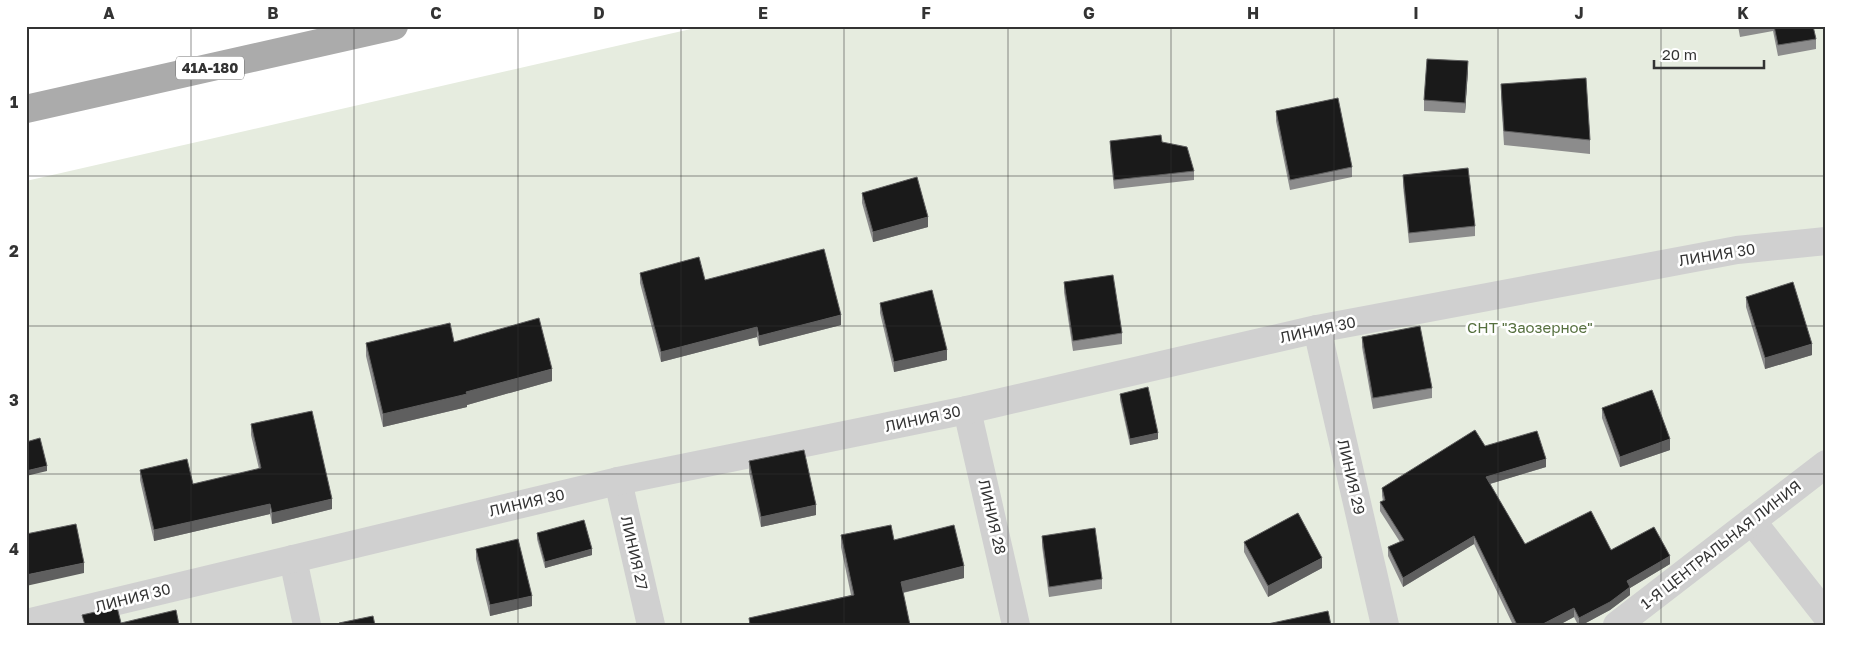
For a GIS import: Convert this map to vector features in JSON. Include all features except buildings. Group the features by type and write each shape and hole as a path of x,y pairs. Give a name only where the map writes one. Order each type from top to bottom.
{"main road":[{"name":"41А-180","path":"26,109 394,26"}],"street":[{"name":"ЛИНИЯ 30","path":"26,623 618,481 967,410 1318,329 1737,250 1826,241"},
{"name":"ЛИНИЯ 29","path":"1318,329 1385,625"},
{"name":"ЛИНИЯ 28","path":"967,410 1016,625"},
{"name":"1-Я ЦЕНТРАЛЬНАЯ ЛИНИЯ","path":"1617,625 1826,464"},
{"name":"ЛИНИЯ 27","path":"618,481 651,625"},
{"path":"1752,522 1826,615"},
{"path":"293,559 306,625"}],"green space":[{"name":"СНТ \"Заозерное\"","path":"704,26 1826,26 1826,625 26,625 26,181"}]}
